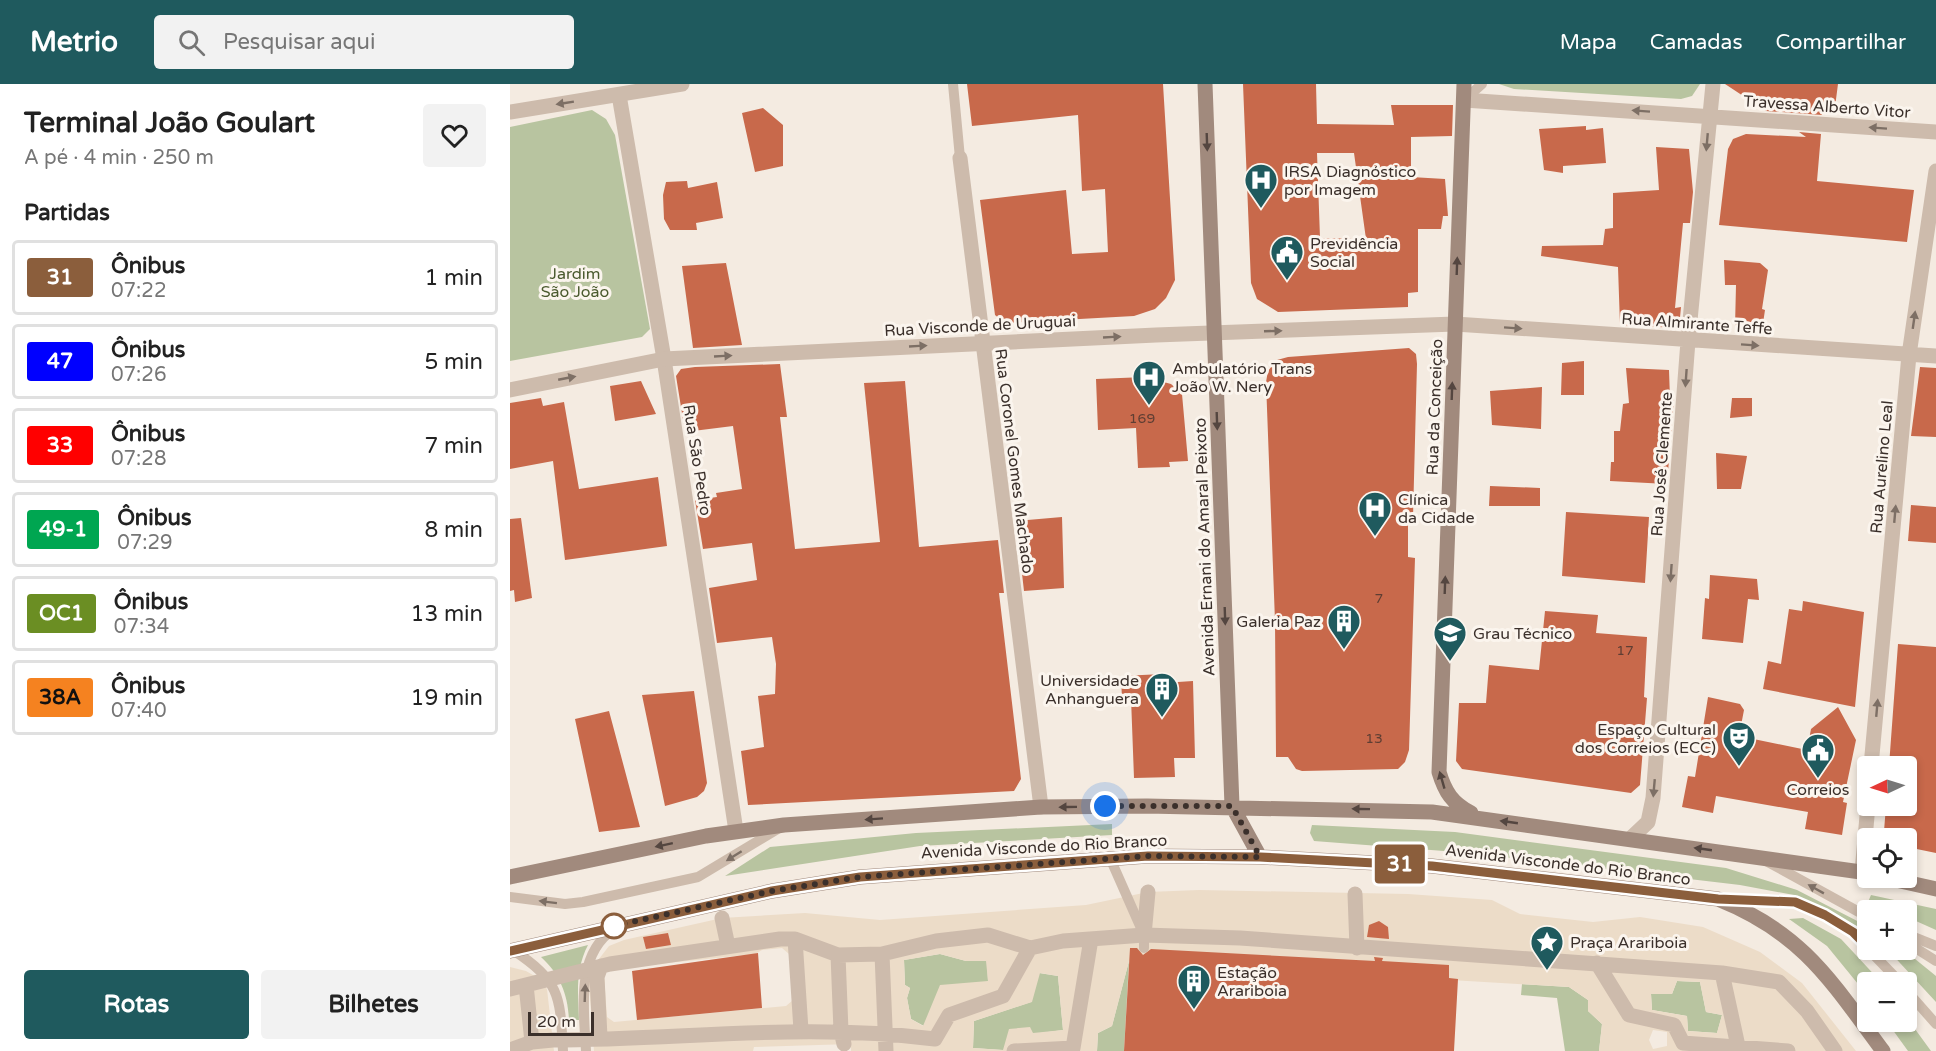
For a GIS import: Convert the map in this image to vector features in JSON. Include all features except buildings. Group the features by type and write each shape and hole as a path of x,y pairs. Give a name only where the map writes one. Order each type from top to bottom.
{"main road":[{"name":"Avenida Ernani do Amaral Peixoto","path":"1205,84 1232,806 1260,857"},
{"name":"Rua da Conceição","path":"1464,84 1439,772 1445,790 1455,805 1482,818"},
{"name":"Avenida Visconde do Rio Branco","path":"510,877 736,831 784,825 1041,807 1232,806 1399,810 1482,818 1857,871"},
{"name":"Avenida Visconde do Rio Branco","path":"512,951 772,891 860,877 1148,856 1260,857 1432,866 1718,899 1760,918 1801,948 1842,995 1883,1051"},
{"path":"1917,885 1936,889"}],"street":[{"path":"510,112 682,84"},
{"name":"Rua José Clemente","path":"1630,839 1648,822 1653,798 1688,341 1713,84"},
{"name":"Rua São Pedro","path":"619,95 664,358 736,831"},
{"name":"Travessa Alberto Vitor","path":"1464,100 1936,132"},
{"name":"Rua Coronel Gomes Machado","path":"960,158 981,343 1041,807"},
{"name":"Rua Aurelino Leal","path":"1872,756 1910,355 1936,171"},
{"name":"Rua Visconde de Uruguai","path":"510,390 664,358 1455,324"},
{"name":"Rua Almirante Teffe","path":"1455,324 1936,356"},
{"path":"1144,942 1148,892"},
{"path":"1355,894 1357,948"},
{"path":"722,918 728,946"},
{"path":"510,989 593,968 728,946 795,939 838,955 882,954 936,941 988,935 1030,948 1063,941 1091,939 1144,942 1240,938 1722,973 1779,982 1807,1011 1835,1051"},
{"path":"795,939 801,1029"},
{"path":"1014,1051 1073,1048 1091,939"},
{"path":"510,1050 532,1041 563,1045 801,1029 843,1037 886,1033 940,1045 949,1015 1003,996 1030,948"},
{"path":"882,954 886,1051"},
{"path":"838,955 843,1037"},
{"path":"1597,963 1629,1015 1674,1025 1683,1042 1788,1051"},
{"path":"591,1042 597,977 593,968"},
{"path":"1722,973 1738,1046"},
{"path":"526,985 532,1041"}],"lane":[{"name":"Rua Coronel Gomes Machado","path":"953,84 960,158"},
{"path":"1464,100 1482,84"},
{"path":"510,897 565,904 698,877 784,825"},
{"path":"1110,858 1144,942"},
{"path":"1760,858 1857,911"},
{"path":"1718,899 1795,902 1825,915 1857,937"},
{"path":"593,968 599,944 607,933 620,925"},
{"path":"1917,938 1936,946"},
{"path":"1917,949 1936,961"},
{"path":"512,951 550,979 558,1000 563,1045"},
{"path":"1879,960 1890,972"},
{"path":"1917,1002 1936,1024"}],"green space":[{"path":"1499,84 1700,84 1692,96 1681,99 1514,89"},
{"name":"Jardim São João","path":"592,110 606,119 615,135 650,329 642,337 510,361 510,127"},
{"path":"1112,824 1112,835 920,846 725,876 770,847 916,833"},
{"path":"1312,825 1455,832 1726,868 1797,890 1857,921 1857,926 1794,895 1740,885 1470,853 1314,841 1310,833"},
{"path":"1871,895 1894,900 1869,900"},
{"path":"1917,905 1936,909 1936,930 1917,921"},
{"path":"1803,918 1841,939 1857,956 1857,960 1861,960 1872,972 1857,972 1857,983 1827,946 1789,919"},
{"path":"588,945 579,973 579,1020 569,1020 562,986 553,970 541,957"},
{"path":"940,954 966,961 987,961 988,981 924,1026 911,1019 907,998 910,988 905,985 904,960"},
{"path":"1897,960 1916,960 1936,976 1936,1002 1917,981 1917,972 1908,972"},
{"path":"1129,961 1124,1051 1097,1051 1098,1033 1112,1026"},
{"path":"1039,973 1058,976 1063,1030 1033,1034 1003,1050 973,1048 974,1021 1031,1002"},
{"path":"1677,981 1700,982 1706,1012 1722,1015 1717,1033 1688,1031 1687,1016 1652,1010 1651,994 1672,994"},
{"path":"1522,984 1569,987 1588,1000 1588,1011 1602,1024 1599,1051 1565,1051 1557,998 1521,995"},
{"path":"1894,1032 1917,1032 1931,1051 1908,1051"}],"shaded area":[{"name":"Praça Arariboia","path":"1199,890 1408,894 1492,900 1520,914 1593,922 1640,917 1703,927 1760,952 1802,983 1856,1051 1599,1051 1602,1024 1588,1011 1588,1000 1569,987 1129,961 1112,1026 1098,1033 1097,1051 851,1051 851,1044 754,1047 753,1051 594,1051 589,984 592,968 609,946 624,940 722,918 805,913 880,920 1086,905 1148,892","holes":["782,948 789,954 793,1000 786,1006 614,1022 607,1017 604,975 609,969 755,954 762,950","940,954 966,961 986,961 988,981 940,985 923,1026 911,1019 907,998 910,988 905,985 904,960","1040,973 1058,976 1063,1030 1033,1033 1030,1027 1009,1029 1003,1050 973,1048 974,1021 1032,1002","1677,981 1700,982 1706,1012 1722,1015 1717,1033 1688,1031 1687,1016 1652,1010 1651,994 1672,994","1653,1030 1667,1032 1667,1046 1653,1049 1649,1040"]},
{"path":"510,967 526,971 538,978 547,989 554,1051 510,1051"}],"bus line":[{"name":"31","path":"510,951 719,902 860,877 1148,856 1260,857 1432,866 1718,899 1795,902 1825,915 1857,936"}],"place":[{"name":"IRSA Diagnóstico por Imagem","path":"1261,209"},
{"name":"Previdência Social","path":"1287,281"},
{"name":"Ambulatório Trans João W. Nery","path":"1149,406"},
{"name":"Clínica da Cidade","path":"1375,537"},
{"name":"Galeria Paz","path":"1344,650"},
{"name":"Grau Técnico","path":"1450,662"},
{"name":"Universidade Anhanguera","path":"1162,718"},
{"name":"Espaço Cultural dos Correios (ECC)","path":"1739,767"},
{"name":"Correios","path":"1818,779"},
{"name":"Praça Arariboia","path":"1547,971"},
{"name":"Estação Arariboia","path":"1194,1010"}],"route":[{"path":"614,926 772,891 860,877 1148,856 1260,857 1232,806 1105,806"}]}
